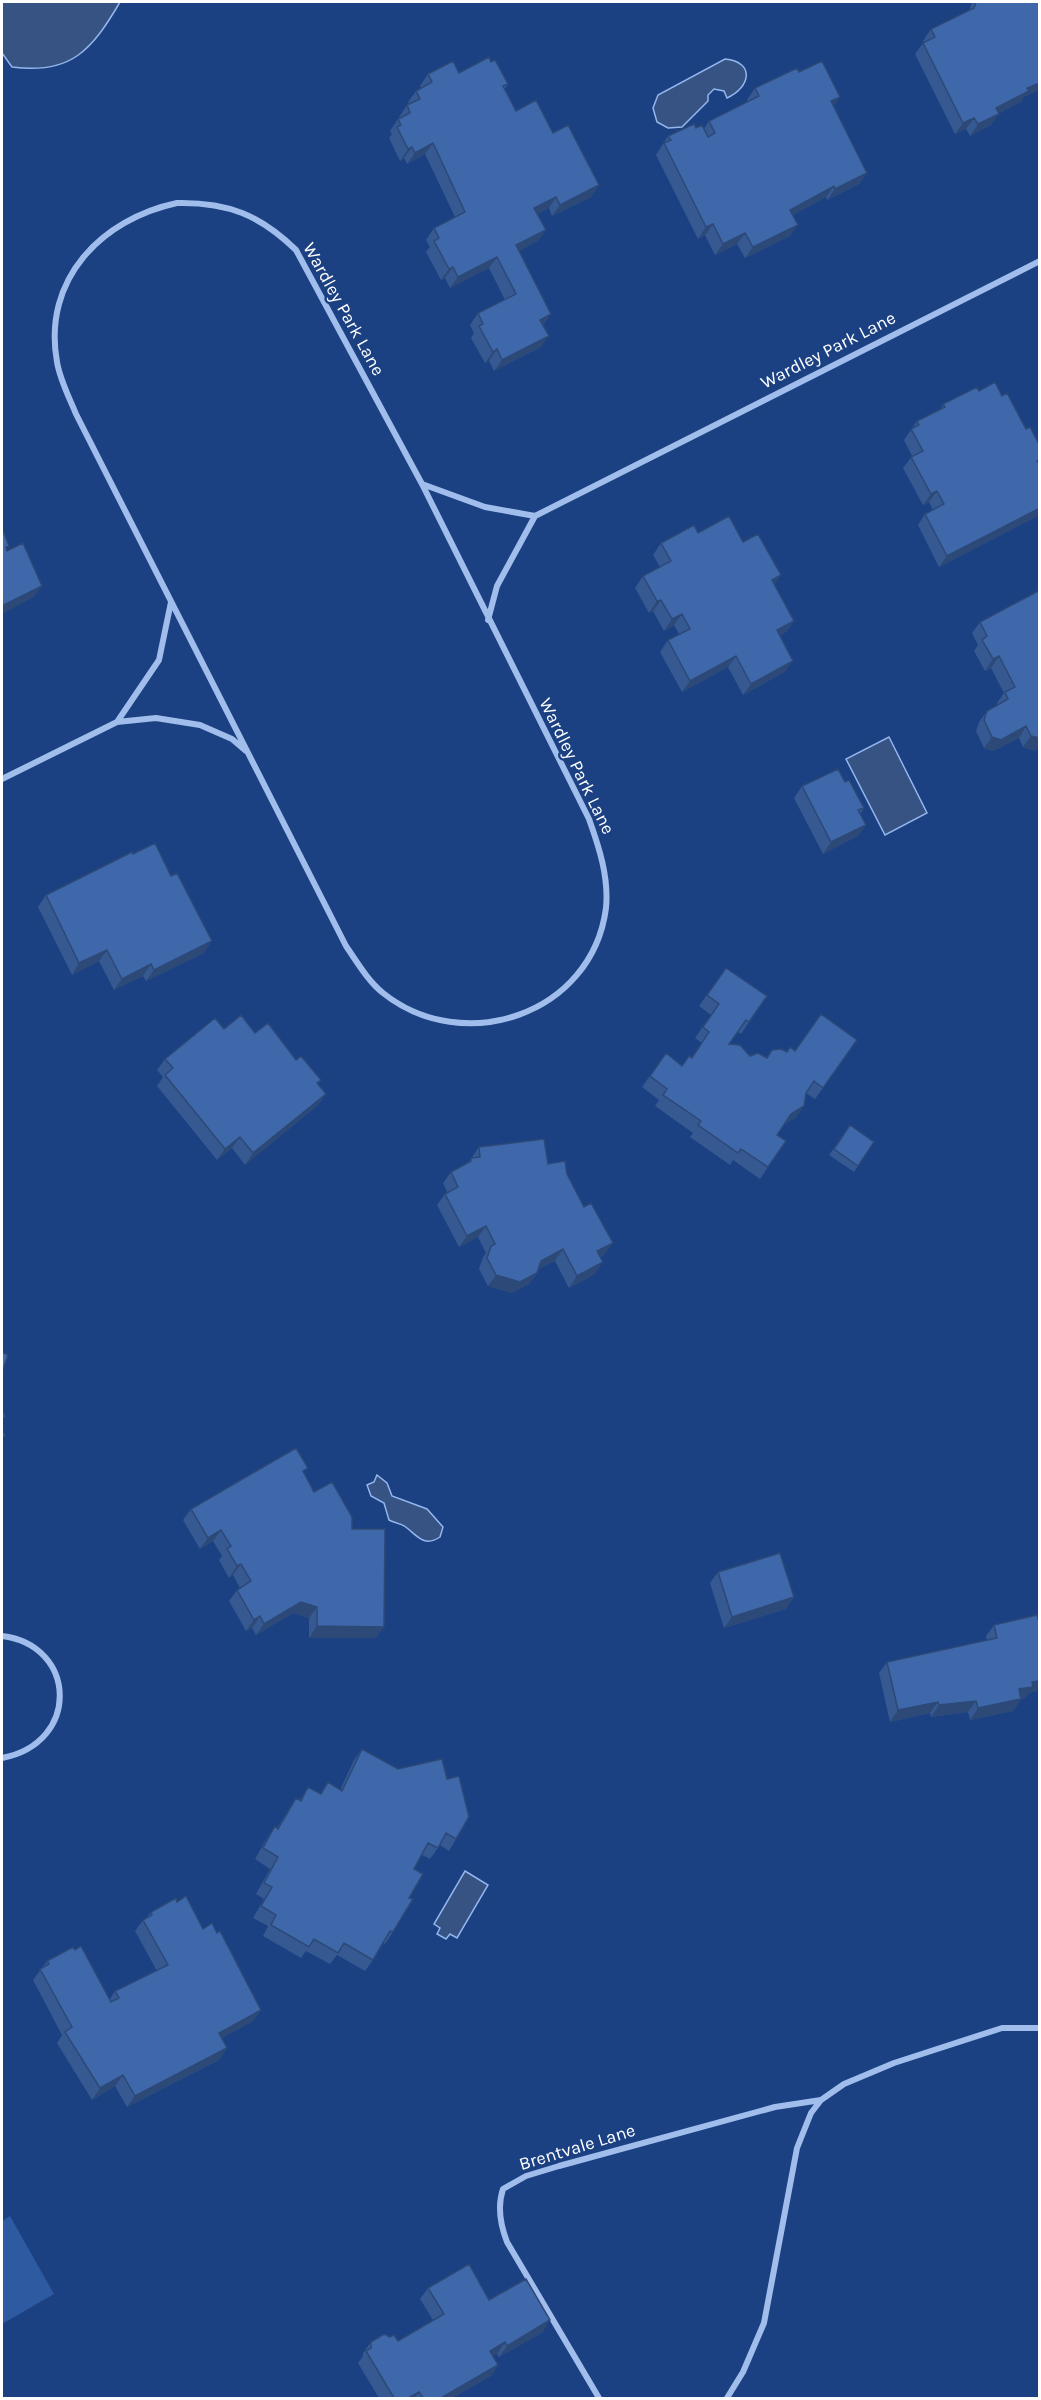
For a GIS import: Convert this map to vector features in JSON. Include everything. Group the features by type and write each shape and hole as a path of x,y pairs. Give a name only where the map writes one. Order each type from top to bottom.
{"street":[{"name":"Wardley Park Lane","path":"177,203 220,205 241,212 279,233 296,250 422,484 589,819 600,847 604,869 606,908 595,942 576,974 553,997 536,1008 502,1021 464,1024 431,1019 411,1011 382,992 346,946 76,414 57,362 56,327 65,284 88,249 135,215 177,203"},
{"name":"Wardley Park Lane","path":"535,516 1040,261"},
{"path":"422,484 485,507 535,516 497,586 488,620"},
{"name":"Wardley Park Lane","path":"117,722 159,660 171,600"},
{"name":"Wardley Park Lane","path":"2,779 117,722 156,718 200,725 232,739 248,753"},
{"path":"2,1636 13,1638 38,1650 54,1672 60,1697 54,1721 40,1742 20,1755 2,1758"},
{"name":"Brentvale Lane","path":"599,2398 507,2242 501,2228 500,2215 499,2201 503,2189 526,2176 559,2166 775,2107 821,2100 864,2074 1002,2028 1040,2028"},
{"path":"727,2398 743,2372 764,2323 797,2148 821,2100"}],"shaded area":[{"path":"2,2 120,2 100,34 78,56 50,67 32,68 12,67 2,53"},
{"path":"725,59 735,61 745,70 745,82 735,94 727,98 724,91 714,89 708,95 708,101 682,127 668,128 657,122 653,108 658,95"},
{"path":"889,737 927,813 885,835 846,759"},
{"path":"377,1475 387,1483 392,1496 427,1509 443,1527 440,1537 426,1541 403,1525 389,1520 384,1503 371,1496 367,1485 374,1482"},
{"path":"465,1871 488,1885 457,1938 450,1934 446,1939 437,1934 440,1928 434,1924"},
{"path":"10,2216 54,2294 2,2324 2,2221"}],"building":[{"path":"976,2 1040,2 1040,83 1027,88 1029,91 996,108 999,114 978,124 974,118 963,123 923,43 935,37 931,29 974,8"},
{"path":"489,57 491,62 495,60 508,84 503,86 516,111 536,100 553,133 568,125 599,185 560,205 556,197 534,208 546,230 516,245 551,314 540,320 549,336 502,360 497,349 493,352 479,326 483,324 478,313 516,294 497,257 458,277 453,267 449,269 434,241 439,238 434,228 465,212 433,143 415,153 412,147 408,149 397,127 401,125 398,119 410,113 407,105 420,99 416,91 432,82 428,74 453,61 459,73"},
{"path":"822,61 840,97 831,101 867,173 835,189 834,186 790,210 798,225 753,247 745,233 723,244 713,224 706,227 664,143 671,140 668,136 694,124 696,128 702,125 708,137 715,133 709,121 759,96 755,88 797,68 799,72"},
{"path":"995,382 1002,396 1007,393 1026,429 1030,427 1040,446 1040,459 1037,461 1040,465 1040,508 947,556 925,514 944,504 937,491 931,494 911,457 923,451 911,429 919,425 917,421 945,407 943,404 977,387 979,391"},
{"path":"729,516 743,542 758,534 781,575 772,580 794,621 777,630 793,661 751,684 736,656 690,681 668,640 690,629 682,614 672,619 661,600 657,601 643,576 671,561 661,543 694,525 698,533"},
{"path":"2,528 9,546 6,547 7,551 23,543 42,586 2,606"},
{"path":"1040,590 1040,738 1031,736 1026,726 1001,740 992,737 984,720 987,711 1008,699 1005,692 1015,687 999,656 993,659 982,640 987,636 980,622"},
{"path":"838,769 845,782 849,780 864,808 858,810 866,825 831,842 802,786"},
{"path":"155,843 171,876 177,873 212,941 154,970 151,964 122,979 107,950 79,963 46,895"},
{"path":"726,968 767,996 749,1022 746,1020 729,1044 740,1045 750,1056 758,1053 767,1058 772,1050 781,1049 787,1052 790,1047 795,1051 821,1014 857,1040 823,1088 814,1081 806,1093 804,1106 791,1114 777,1135 786,1141 768,1167 741,1149 738,1153 698,1125 701,1121 663,1095 667,1089 650,1076 666,1053 682,1066 689,1056 692,1058 709,1032 703,1027 719,1004 707,995"},
{"path":"241,1015 255,1033 268,1023 296,1060 301,1056 321,1080 317,1083 326,1094 253,1153 240,1137 225,1149 165,1075 173,1068 165,1059 215,1018 224,1029"},
{"path":"850,1125 874,1142 858,1166 834,1149"},
{"path":"544,1139 548,1164 565,1161 567,1174 584,1207 591,1203 613,1243 597,1251 603,1262 577,1276 563,1249 541,1261 537,1273 520,1282 496,1275 487,1258 491,1246 495,1244 486,1226 467,1236 445,1194 458,1187 451,1172 471,1161 471,1158 480,1157 479,1147"},
{"path":"2,1352 8,1355 2,1372"},
{"path":"296,1448 308,1468 303,1471 314,1492 332,1482 352,1517 352,1529 385,1529 384,1627 317,1626 317,1607 301,1602 264,1624 260,1616 254,1620 237,1590 251,1581 241,1564 237,1566 227,1549 231,1546 221,1530 208,1538 191,1509"},
{"path":"780,1553 794,1597 732,1617 718,1572"},
{"path":"1037,1615 1040,1626 1040,1681 1032,1682 1033,1687 1019,1689 1021,1699 978,1708 976,1701 939,1705 938,1702 898,1710 887,1662 997,1638 994,1625"},
{"path":"362,1749 398,1769 442,1759 447,1779 459,1776 469,1817 456,1839 446,1833 438,1848 428,1843 414,1869 423,1874 409,1898 413,1899 373,1960 344,1943 338,1953 314,1939 309,1947 271,1925 276,1915 261,1906 272,1887 264,1883 278,1857 263,1848 275,1826 278,1829 296,1798 301,1801 308,1787 321,1794 328,1782 342,1791"},
{"path":"186,1896 203,1929 212,1923 217,1933 220,1931 261,2010 219,2033 227,2048 135,2096 123,2075 100,2088 65,2032 72,2027 40,1969 49,1964 47,1961 73,1947 75,1950 81,1946 111,2002 119,1998 115,1991 168,1965 143,1920 152,1915 151,1912 176,1898 177,1902"},
{"path":"469,2264 489,2300 526,2279 550,2320 507,2346 505,2342 490,2351 498,2365 441,2398 423,2398 419,2392 408,2398 394,2398 366,2351 371,2348 371,2342 384,2334 390,2337 394,2335 398,2341 444,2314 428,2288"}]}
